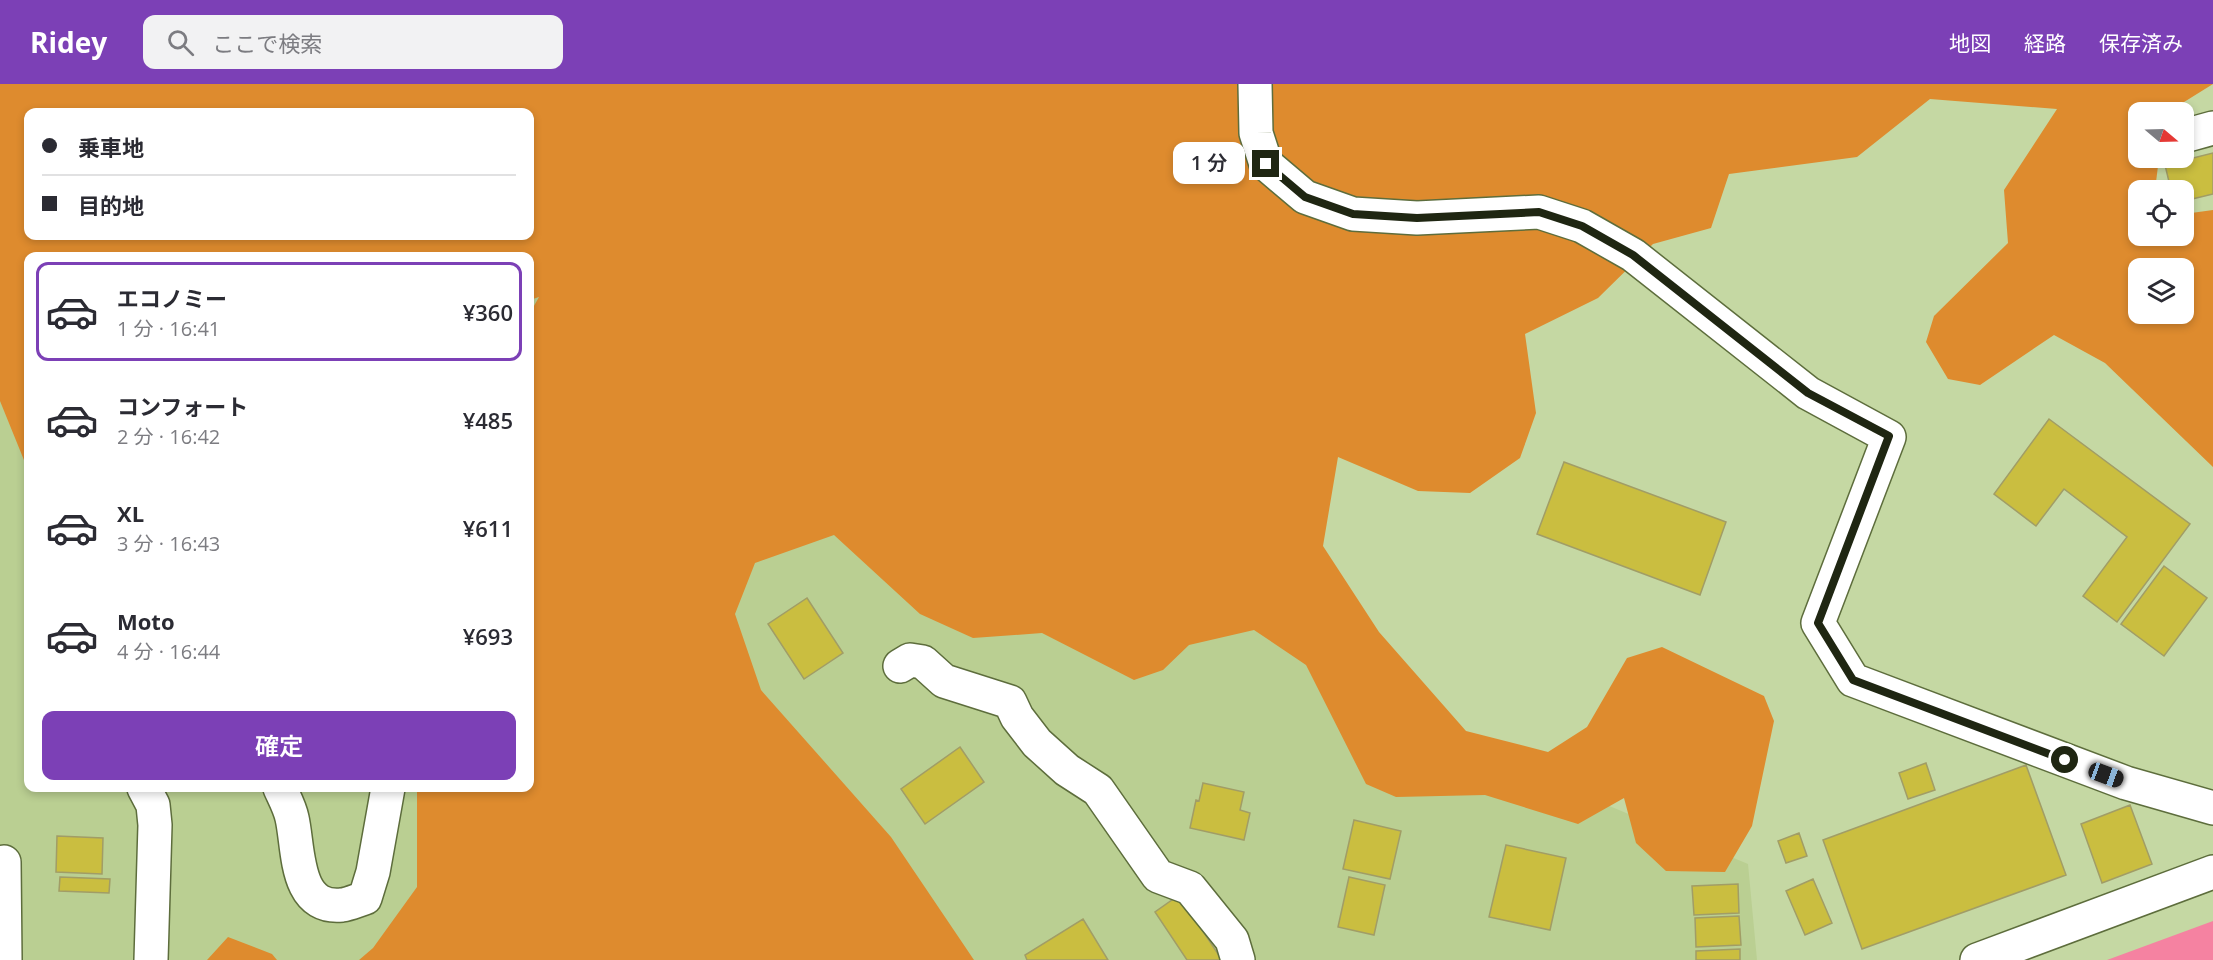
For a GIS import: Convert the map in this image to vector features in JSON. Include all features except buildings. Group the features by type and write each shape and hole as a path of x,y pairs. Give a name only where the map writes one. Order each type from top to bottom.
{"lane":[{"path":"1255,84 1256,134 1266,164 1305,197 1353,214 1417,218 1539,212 1582,226 1633,255 1808,393 1889,436 1818,623 1853,680 2126,783 2213,808"},
{"path":"2194,133 2213,128"},
{"path":"900,666 910,660 923,662 944,681 1010,702 1017,717 1037,743 1067,770 1098,789 1158,876 1190,888 1232,940 1238,960"},
{"path":"146,792 153,805 155,825 151,960"},
{"path":"282,792 292,816 301,877 313,896 323,902 342,905 365,898 373,872 387,792"},
{"path":"4,862 5,960"},
{"path":"1977,960 2213,872"}],"shaded area":[{"path":"0,84 775,84 1423,728 1748,864 1757,960 0,960"},
{"path":"0,84 2213,84 2184,102 2128,102 2128,168 2158,168 2156,180 2128,180 2128,246 2194,246 2194,213 2213,210 2213,467 2105,363 2054,335 1980,385 1948,379 1926,342 1934,316 2008,243 2004,190 2057,109 1930,99 1857,157 1729,174 1711,228 1653,244 1598,298 1525,334 1536,413 1520,458 1470,493 1418,491 1338,457 1323,546 1379,632 1466,731 1548,752 1587,727 1627,658 1662,647 1764,696 1774,721 1752,826 1725,872 1666,871 1636,843 1624,798 1578,824 1485,795 1396,797 1366,784 1306,665 1254,630 1189,645 1163,670 1134,680 1042,633 973,638 920,614 834,535 755,563 735,614 761,690 891,837 974,960 359,960 373,948 417,887 417,792 534,792 534,306 539,297 534,299 534,252 24,252 24,460 0,401"},
{"path":"2213,921 2213,960 2107,960"},
{"path":"228,937 272,954 277,960 207,960"}],"route":[{"path":"1266,164 1305,197 1353,214 1417,218 1539,212 1582,226 1633,255 1808,393 1889,436 1818,623 1853,680 2065,760"}]}
